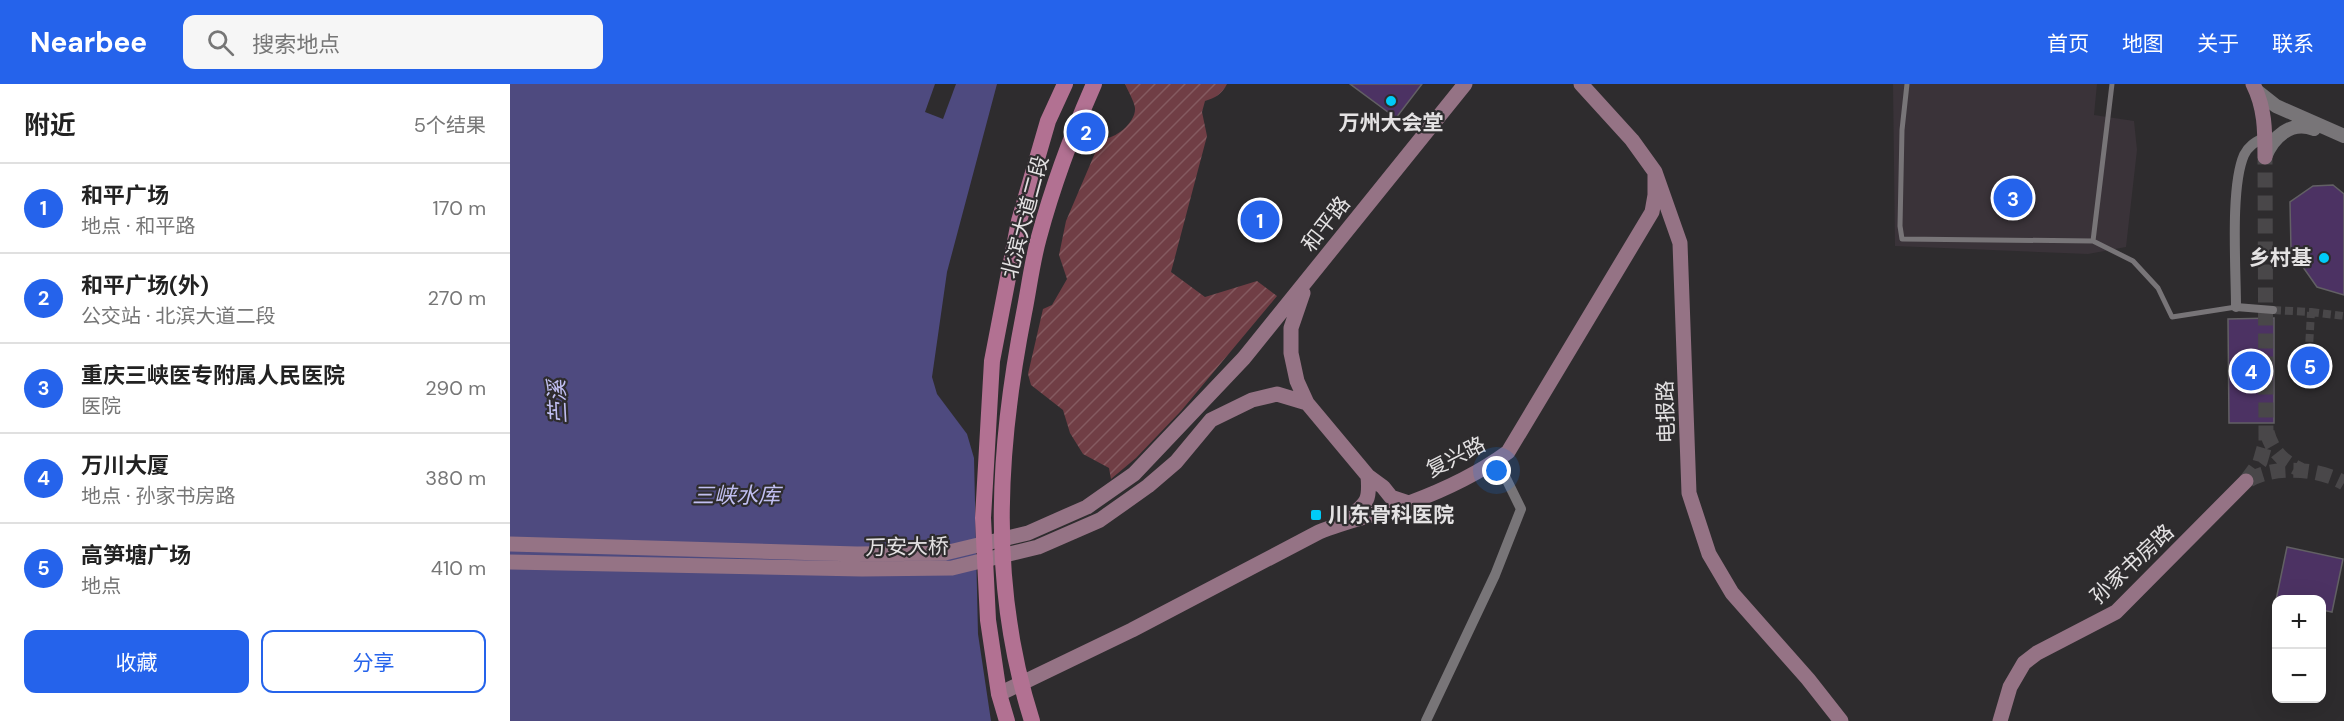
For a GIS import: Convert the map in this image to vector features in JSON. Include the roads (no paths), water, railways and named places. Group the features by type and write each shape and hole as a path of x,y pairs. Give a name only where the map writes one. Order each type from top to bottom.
{"main road":[{"name":"北滨大道二段","path":"1007,721 999,694 988,620 983,518 992,361 1019,221 1048,122 1065,84"},
{"name":"北滨大道二段","path":"1032,721 1020,684 1008,627 1001,523 1002,467 1013,366 1039,239 1072,134 1094,84"},
{"name":"和平路","path":"1216,387 1244,358 1306,284 1465,84"},
{"name":"电报路","path":"1581,84 1632,140 1655,172 1680,243 1689,493 1709,554 1732,593 1808,679 1841,721"},
{"path":"2255,88 2265,120 2265,157"},
{"name":"复兴路","path":"999,694 1132,630 1319,532 1409,503 1482,472 1508,452 1638,239 1652,212 1655,172"},
{"path":"1638,239 1651,224 1660,222 1670,226 1678,238"},
{"path":"1306,284 1291,328 1291,353 1297,381 1307,403 1368,476 1383,487 1391,497 1409,503"},
{"name":"万安大桥","path":"510,544 857,554 945,553 1028,533 1087,507 1134,474 1216,387"},
{"name":"万安大桥","path":"510,562 850,569 952,568 1038,547 1100,520 1148,486 1176,462 1211,420 1252,400 1276,394 1307,403"},
{"path":"1342,523 1361,509 1370,495 1368,476"},
{"name":"孙家书房路","path":"2000,721 2010,687 2024,663 2037,653 2116,612 2246,482"}],"street":[{"path":"2255,88 2286,111 2344,136"},
{"path":"2265,157 2273,141 2281,133 2300,126 2344,141"},
{"path":"2265,137 2250,145 2244,156 2240,173 2236,197 2236,307 2273,310"},
{"path":"1426,721 1495,575 1521,509 1497,460"}],"lane":[{"path":"1907,84 1902,130 1900,226 1902,239 2092,241 2133,261 2158,288 2172,317 2236,307"},
{"path":"2092,241 2112,84"}],"water":[{"name":"三峡水库","path":"510,84 997,84 947,272 932,377 937,394 967,434 974,458 978,634 991,721 510,721"}],"tunnel":[{"path":"2246,481 2260,462 2266,441 2265,157"},
{"path":"2273,310 2311,312 2309,348"},
{"path":"2311,312 2344,316"},
{"path":"2267,432 2279,455 2301,470"},
{"path":"2249,480 2271,472 2296,470 2322,474 2344,483"}],"place":[{"name":"万州大会堂","path":"1391,101"},
{"name":"和平广场(外)","path":"1086,132"},
{"name":"重庆三峡医专附属人民医院","path":"2013,198"},
{"name":"和平广场","path":"1260,220"},
{"name":"乡村基","path":"2324,258"},
{"name":"高笋塘广场","path":"2310,366"},
{"name":"万川大厦","path":"2251,371"},
{"name":"川东骨科医院","path":"1316,515"}],"water label":[{"name":"苎溪","path":"557,402"}]}
